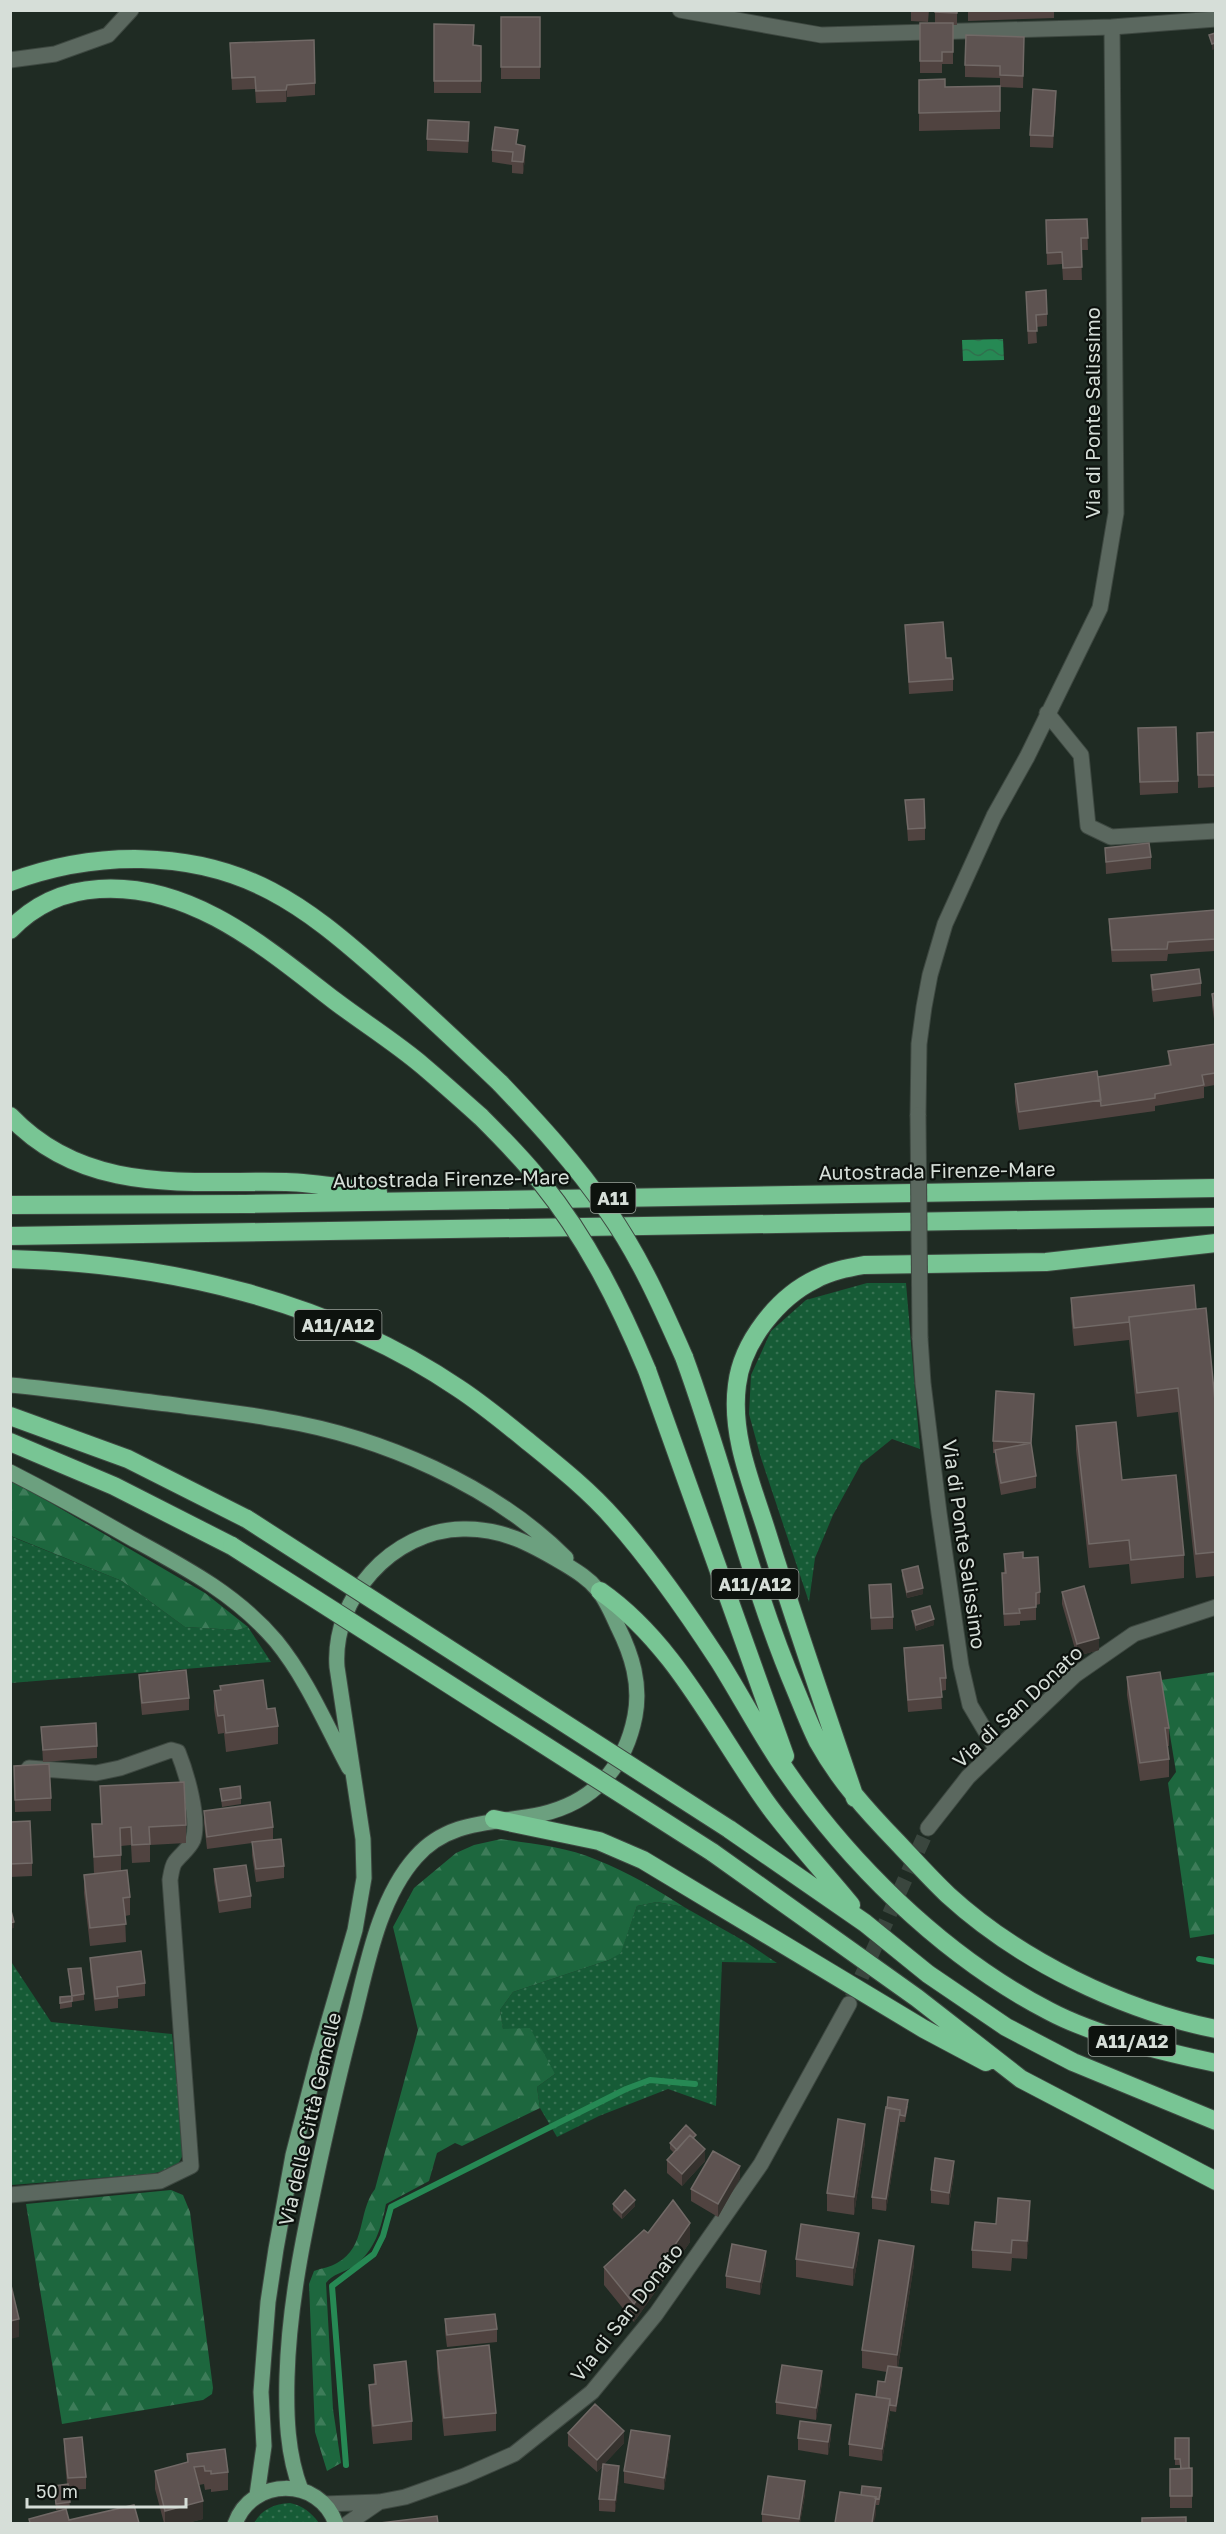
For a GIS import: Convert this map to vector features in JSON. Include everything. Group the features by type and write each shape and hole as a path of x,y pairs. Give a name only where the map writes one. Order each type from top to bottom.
{"highway":[{"name":"A11/A12","path":"10,882 52,868 131,858 187,864 246,880 289,902 329,928 409,997 500,1083 551,1137 607,1210 657,1297 684,1357 763,1607 785,1666 818,1741 855,1798 948,1895 995,1932 1048,1965 1104,1994 1147,2011 1215,2029"},
{"path":"10,930 39,906 60,896 84,890 119,888 142,890 189,904 221,920 281,960 422,1065 481,1118 541,1181 588,1248 630,1330 647,1370 796,1784"},
{"path":"10,1116 32,1136 63,1156 115,1175 180,1182 308,1184 442,1200"},
{"name":"Autostrada Firenze-Mare","path":"10,1205 1215,1188"},
{"name":"A11","path":"10,1236 1215,1217"},
{"path":"855,1798 791,1610 739,1443 735,1412 737,1382 753,1340 767,1320 796,1290 836,1270 864,1265 1046,1263 1215,1243"},
{"name":"A11/A12","path":"10,1259 100,1264 154,1272 232,1289 276,1302 377,1341 458,1387 552,1460 612,1516 673,1592 796,1784 880,1884 916,1918 973,1963 1014,1991 1051,2012 1086,2026 1156,2048 1215,2063"},
{"path":"10,1416 128,1459 247,1519 729,1829 865,1923 927,1974 1033,2042 1112,2079 1215,2121"},
{"path":"10,1442 114,1486 232,1546 712,1852 917,1998 1021,2079"},
{"path":"600,1591 634,1617 670,1660 770,1807 865,1923"},
{"path":"494,1819 599,1841 643,1860 924,2029 1215,2181"}],"main road":[{"path":"10,1384 282,1420 381,1447 422,1462 498,1503 529,1524 600,1591"},
{"path":"10,1472 210,1581 245,1610 276,1642 293,1666 356,1781"},
{"name":"Via delle Città Gemelle","path":"257,2495 264,2446 261,2392 268,2302 276,2249 293,2155 318,2058 356,1930 364,1878 363,1839 356,1781 343,1709 337,1644 351,1598 379,1565 400,1548 433,1533 460,1529 480,1529 522,1539 583,1575"},
{"name":"Via delle Città Gemelle","path":"302,2490 294,2471 291,2450 287,2375 301,2246 344,2055 375,1936 396,1885 416,1856 452,1832 470,1825 494,1819 543,1813 584,1796 610,1775 623,1752 635,1719 638,1701 630,1654 600,1591"},
{"path":"235,2523 242,2508 257,2495 278,2487 302,2490 318,2498 336,2523"}],"street":[{"path":"10,60 55,54 108,35 131,10"},
{"path":"680,10 820,36 1112,27 1215,19"},
{"name":"Via di Ponte Salissimo","path":"996,1749 970,1705 961,1666 937,1501 920,1338 919,1044 930,975 945,924 994,816 1027,757 1100,608 1116,513 1112,27"},
{"path":"1047,713 1081,755 1088,826 1111,837 1215,831"},
{"name":"Via di San Donato","path":"928,1828 968,1778 1074,1675 1134,1634 1215,1607"},
{"path":"10,2195 160,2181 191,2166 170,1880 174,1863 192,1841 195,1828 194,1811 178,1752 164,1752 120,1768 96,1773 15,1767"},
{"name":"Via di San Donato","path":"324,2504 379,2502 405,2497 464,2476 514,2454 592,2392 656,2314 761,2164 849,2004"},
{"path":"347,2523 379,2502"}],"shaded area":[{"path":"867,1283 906,1283 920,1449 892,1439 861,1464 833,1515 815,1558 809,1602 761,1458 749,1414 751,1375 771,1331 806,1300"},
{"path":"10,1536 122,1581 185,1627 237,1630 248,1627 271,1662 11,1683"},
{"path":"657,1902 684,1907 744,1941 777,1963 722,1962 716,2106 668,2089 599,2116 557,2137 540,2108 537,2087 555,2074 503,2030 500,2010 513,1992 609,1960 621,1952 637,1906"},
{"path":"10,1960 51,2022 172,2034 184,2153 176,2168 151,2174 11,2185"},
{"path":"290,2503 306,2510 319,2523 254,2523 269,2508"}],"green space":[{"path":"10,1479 205,1593 248,1627 237,1630 185,1627 122,1581 11,1536"},
{"path":"1215,1672 1215,1934 1190,1938 1168,1783 1176,1772 1161,1680"},
{"path":"501,1839 550,1846 586,1856 631,1875 684,1907 657,1902 637,1906 621,1953 609,1960 513,1992 500,2010 503,2029 530,2028 555,2074 537,2087 540,2108 462,2146 455,2143 437,2153 429,2181 386,2204 379,2230 367,2253 354,2266 335,2275 326,2283 333,2409 341,2463 327,2471 315,2432 309,2284 314,2271 335,2264 347,2256 353,2248 369,2198 375,2189 418,2030 393,1927 414,1888 456,1853 474,1845"},
{"path":"171,2190 183,2195 190,2212 212,2394 203,2400 62,2424 26,2204"}],"water":[{"path":"1003,339 1004,360 963,361 962,340"}],"building":[{"path":"935,10 957,10 957,13 935,12"},
{"path":"501,17 540,17 540,67 501,67"},
{"path":"920,23 953,23 953,52 942,52 942,61 920,61"},
{"path":"434,24 474,25 473,45 481,46 481,81 434,81"},
{"path":"1215,33 1215,43 1212,44 1209,35"},
{"path":"966,35 1024,37 1023,76 1000,75 1000,66 965,65"},
{"path":"314,40 315,83 287,85 286,90 256,91 255,77 232,78 230,43"},
{"path":"945,79 945,87 1000,86 1000,111 919,113 919,80"},
{"path":"1033,89 1056,91 1053,136 1030,135"},
{"path":"428,120 469,122 468,141 427,139"},
{"path":"495,127 518,130 516,144 525,146 523,162 512,161 513,152 492,150"},
{"path":"1087,219 1088,238 1081,238 1082,267 1063,268 1062,252 1047,253 1046,220"},
{"path":"1046,290 1047,314 1036,315 1037,331 1028,331 1026,292"},
{"path":"943,622 946,658 951,658 953,679 909,682 905,625"},
{"path":"1176,727 1178,781 1140,782 1138,728"},
{"path":"1215,732 1215,775 1198,775 1197,733"},
{"path":"924,799 925,828 908,829 905,800"},
{"path":"1149,843 1151,857 1106,862 1105,848"},
{"path":"1215,910 1215,939 1168,942 1167,949 1112,950 1109,919"},
{"path":"1199,969 1201,983 1153,990 1151,975"},
{"path":"1215,993 1215,1013 1212,994"},
{"path":"1215,1044 1215,1073 1202,1075 1204,1085 1155,1094 1155,1098 1101,1106 1098,1077 1171,1065 1168,1051"},
{"path":"1097,1071 1101,1100 1019,1112 1015,1084"},
{"path":"1194,1285 1196,1309 1129,1317 1129,1322 1074,1328 1071,1298"},
{"path":"1206,1308 1215,1401 1215,1552 1196,1554 1178,1388 1137,1393 1129,1317"},
{"path":"996,1391 1034,1394 1031,1443 993,1441"},
{"path":"1116,1422 1122,1480 1176,1475 1184,1555 1131,1560 1129,1540 1089,1544 1076,1426"},
{"path":"1031,1443 1036,1476 1001,1483 995,1450"},
{"path":"1023,1552 1023,1558 1038,1557 1040,1592 1036,1593 1036,1607 1019,1609 1020,1613 1004,1614 1002,1573 1006,1573 1004,1554"},
{"path":"918,1566 923,1588 907,1592 902,1570"},
{"path":"891,1584 893,1617 871,1618 869,1585"},
{"path":"1084,1586 1099,1638 1077,1644 1062,1592"},
{"path":"930,1606 934,1619 916,1625 912,1611"},
{"path":"943,1645 946,1678 940,1678 942,1697 908,1700 904,1648"},
{"path":"186,1670 189,1698 142,1703 139,1675"},
{"path":"1160,1672 1169,1728 1165,1728 1169,1759 1140,1763 1127,1677"},
{"path":"263,1680 267,1709 275,1708 278,1726 226,1733 224,1715 218,1716 214,1691 221,1690 220,1686"},
{"path":"96,1723 97,1746 43,1750 41,1727"},
{"path":"49,1764 51,1798 15,1800 14,1766"},
{"path":"184,1782 186,1825 149,1827 150,1844 132,1845 131,1827 120,1828 121,1855 94,1857 92,1824 102,1824 100,1786"},
{"path":"240,1786 241,1798 222,1801 220,1789"},
{"path":"270,1802 273,1827 207,1837 204,1811"},
{"path":"30,1821 32,1863 10,1864 10,1822"},
{"path":"281,1839 284,1866 256,1869 252,1842"},
{"path":"246,1865 251,1896 219,1901 214,1869"},
{"path":"127,1870 130,1897 123,1898 126,1924 90,1928 84,1875"},
{"path":"10,1907 14,1922 10,1923"},
{"path":"141,1951 145,1983 117,1987 118,1996 95,1999 90,1958"},
{"path":"81,1968 84,1994 72,1996 68,1969"},
{"path":"72,1996 72,2001 60,2003 60,1997"},
{"path":"888,2097 908,2100 905,2116 900,2115 900,2110 887,2108"},
{"path":"886,2107 900,2110 886,2199 872,2197"},
{"path":"838,2119 865,2124 854,2197 827,2193"},
{"path":"686,2125 696,2135 693,2138 690,2135 677,2150 670,2143"},
{"path":"690,2135 705,2149 682,2174 667,2160"},
{"path":"713,2151 740,2166 718,2204 691,2189"},
{"path":"935,2158 954,2161 949,2193 931,2190"},
{"path":"625,2190 635,2200 622,2213 613,2204"},
{"path":"998,2198 1030,2201 1027,2241 1012,2240 1011,2253 972,2250 975,2222 996,2224"},
{"path":"673,2200 690,2223 634,2304 604,2267 644,2230 648,2233"},
{"path":"801,2224 859,2233 853,2268 796,2259"},
{"path":"879,2240 914,2246 897,2355 862,2350"},
{"path":"732,2244 766,2251 760,2282 726,2276"},
{"path":"10,2281 19,2319 10,2321"},
{"path":"495,2314 497,2329 447,2335 445,2319"},
{"path":"489,2345 496,2413 444,2418 437,2351"},
{"path":"406,2361 412,2421 373,2426 369,2385 376,2384 374,2365"},
{"path":"782,2365 822,2371 816,2408 776,2402"},
{"path":"888,2366 902,2368 896,2406 890,2405 890,2399 876,2397 878,2381 885,2382"},
{"path":"856,2394 890,2399 882,2449 849,2444"},
{"path":"595,2404 624,2431 597,2460 568,2433"},
{"path":"800,2421 831,2425 828,2442 798,2438"},
{"path":"631,2430 670,2436 664,2478 624,2471"},
{"path":"82,2437 86,2477 68,2478 64,2439"},
{"path":"1175,2438 1189,2438 1189,2468 1181,2469 1180,2459 1175,2459"},
{"path":"225,2449 228,2472 211,2474 211,2471 205,2471 204,2466 194,2467 203,2501 165,2511 155,2471 188,2462 187,2454"},
{"path":"603,2464 619,2466 615,2500 599,2499"},
{"path":"1192,2468 1192,2496 1170,2496 1170,2469"},
{"path":"768,2476 805,2481 799,2519 762,2514"},
{"path":"68,2484 70,2502 56,2504 54,2486"},
{"path":"862,2486 881,2488 879,2499 861,2495"},
{"path":"840,2492 876,2497 872,2523 835,2523"},
{"path":"134,2505 139,2523 30,2523 29,2519 66,2509 69,2520"},
{"path":"437,2516 438,2523 380,2523"},
{"path":"1186,2517 1186,2523 1142,2523 1142,2518"}],"waterway":[{"path":"1199,1959 1216,1962"},
{"path":"346,2465 332,2286 374,2254 383,2236 391,2207 626,2089 650,2080 695,2084"}],"tunnel":[{"path":"852,1998 928,1828"}]}
